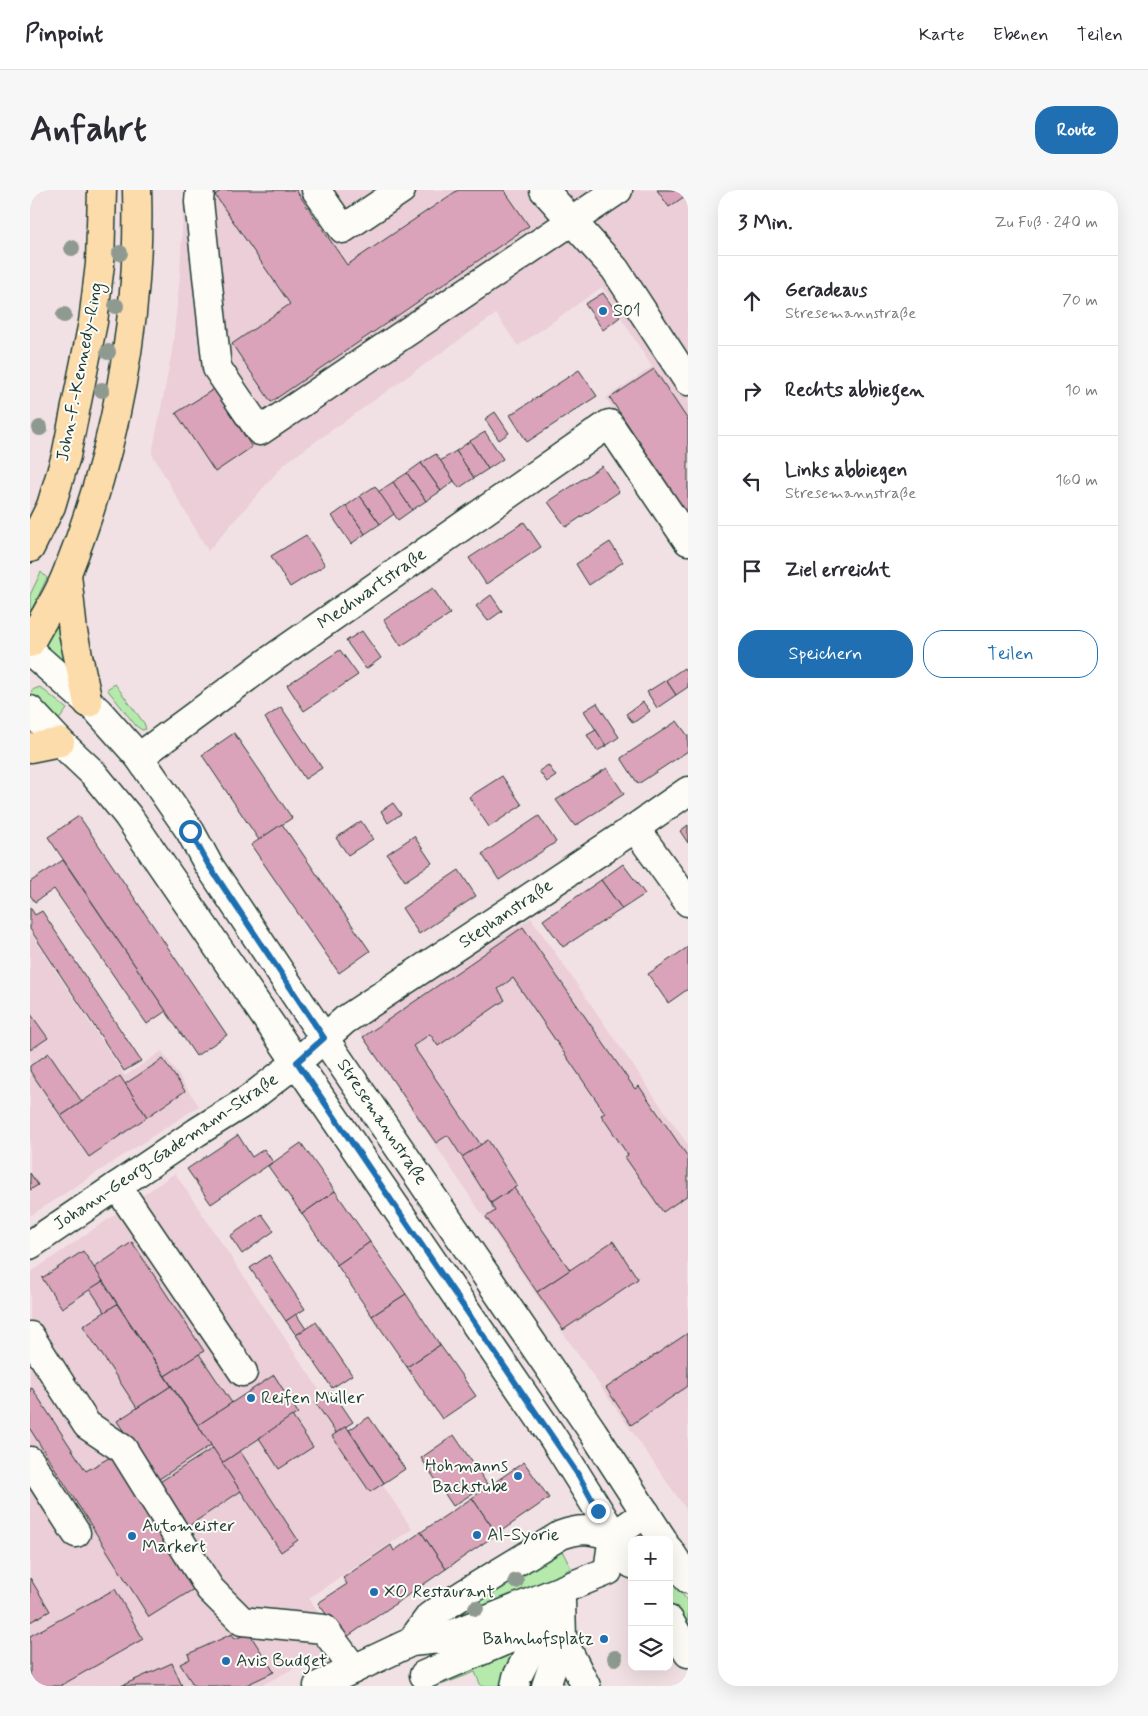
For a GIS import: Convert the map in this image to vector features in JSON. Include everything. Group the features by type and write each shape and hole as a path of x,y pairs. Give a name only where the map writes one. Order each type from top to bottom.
{"main road":[{"name":"John-F.-Kennedy-Ring","path":"31,543 51,506 66,456 94,322 100,264 102,190"},
{"path":"30,643 67,574 90,506 110,437 123,377 135,278 137,190"},
{"path":"67,574 73,632 88,703"},
{"path":"30,748 60,742"}],"street":[{"path":"200,190 199,202 216,368 260,431 618,190"},
{"path":"316,190 343,229 401,190"},
{"path":"544,190 615,269 688,382"},
{"name":"Mechwartstraße","path":"138,757 269,661 609,424 688,541"},
{"name":"Stresemannstraße","path":"30,651 98,711 138,757 190,831 208,864 324,1038 660,1536"},
{"path":"30,710 93,773 128,816 579,1476 628,1558"},
{"name":"Stephanstraße","path":"324,1038 346,1020 688,791"},
{"path":"635,828 688,902"},
{"name":"Johann-Georg-Gademann-Straße","path":"30,1245 197,1132 248,1100 297,1062 324,1038"},
{"path":"117,1186 243,1372"},
{"path":"404,1220 434,1199"},
{"path":"30,1336 87,1426 123,1449 210,1589 227,1608 242,1621 324,1629 354,1669"},
{"path":"30,1462 76,1533"},
{"path":"318,1686 411,1642 440,1640 561,1589 608,1572 614,1536 646,1513"},
{"path":"411,1642 430,1616 560,1535 574,1530 588,1529 614,1536"},
{"path":"673,1556 688,1579"},
{"path":"546,1686 561,1645 561,1589"},
{"path":"672,1626 688,1653"},
{"path":"411,1642 426,1681 561,1645"},
{"path":"515,1686 520,1670 561,1645"},
{"path":"561,1645 586,1686"}],"shaded area":[{"path":"184,190 688,190 688,524 606,398 652,367 602,287 518,346 496,314 284,464 208,551 152,454 172,352 180,275"},
{"path":"531,918 688,1145 688,1512 536,1294 357,1029"},
{"path":"30,932 125,1076 162,1051 199,1106 30,1216"},
{"path":"175,1173 412,1529 309,1598 340,1645 260,1686 30,1686 30,1273"}],"green space":[{"path":"41,572 47,578 30,610 30,595"},
{"path":"59,617 75,674 44,645"},
{"path":"115,684 144,723 146,729 142,730 136,726 107,689"},
{"path":"40,687 67,709 56,724 30,699 32,690"},
{"path":"561,1549 571,1568 549,1581 438,1630 435,1624"},
{"path":"673,1581 688,1602 688,1628 673,1607"},
{"path":"510,1652 512,1657 503,1686 481,1686 475,1672 441,1685 439,1678"}],"building":[{"path":"222,190 296,190 347,265 458,190 504,190 529,226 271,402 232,344 290,304 215,195"},
{"path":"657,190 688,190 688,194 669,207"},
{"name":"S01","path":"603,293 620,317 603,330 585,304"},
{"path":"654,369 688,420 688,515 610,398"},
{"path":"579,370 597,396 527,442 510,415"},
{"path":"214,389 252,447 215,472 176,413"},
{"path":"495,412 509,433 499,440 485,419"},
{"path":"485,432 503,459 488,469 470,441"},
{"path":"470,441 488,469 474,478 456,451"},
{"path":"456,451 474,478 459,488 440,461"},
{"path":"436,454 454,481 441,491 421,463"},
{"path":"421,463 441,491 426,501 407,473"},
{"path":"602,466 619,492 566,527 548,502"},
{"path":"407,473 426,501 412,510 393,482"},
{"path":"393,482 412,510 398,520 378,492"},
{"path":"375,486 394,514 380,524 360,496"},
{"path":"360,496 380,524 365,534 346,506"},
{"path":"346,506 365,534 351,544 332,516"},
{"path":"524,522 541,547 486,584 469,558"},
{"path":"306,535 325,565 290,587 271,556"},
{"path":"610,542 623,562 589,585 576,564"},
{"path":"433,588 450,614 401,646 384,620"},
{"path":"491,595 502,611 488,621 476,606"},
{"path":"362,631 381,658 366,669 346,641"},
{"path":"340,650 358,675 304,711 287,685"},
{"path":"684,668 688,674 688,687 676,695 666,680"},
{"path":"666,680 676,695 657,708 647,692"},
{"path":"643,702 650,711 633,723 626,714"},
{"path":"597,703 619,737 606,746 584,711"},
{"path":"281,707 322,768 305,779 265,718"},
{"path":"677,721 688,736 688,751 638,784 621,758"},
{"path":"596,730 606,746 597,751 587,735"},
{"path":"234,733 292,818 259,840 202,755"},
{"path":"548,765 556,776 547,782 539,771"},
{"path":"607,768 624,794 575,826 556,800"},
{"path":"502,776 522,805 489,827 469,797"},
{"path":"393,803 401,814 388,823 381,811"},
{"path":"79,816 227,1035 196,1056 48,837"},
{"path":"539,816 556,842 499,880 482,854"},
{"path":"361,821 373,839 348,855 336,838"},
{"path":"282,824 370,951 339,973 251,845"},
{"path":"688,825 688,843 680,831"},
{"path":"414,836 432,863 405,881 387,854"},
{"path":"63,860 166,1011 147,1024 54,889 35,902 30,895 30,882"},
{"path":"623,864 645,894 622,909 601,880"},
{"path":"459,870 476,896 419,934 402,908"},
{"path":"601,880 622,909 563,947 543,920"},
{"path":"30,907 35,915 42,911 141,1061 124,1071 30,929"},
{"path":"523,927 635,1089 639,1086 688,1157 688,1195 663,1212 625,1157 628,1155 601,1115 605,1113 513,978 498,989 505,1000 438,1046 430,1034 413,1046 481,1145 462,1157 448,1135 436,1143 363,1037"},
{"path":"688,947 688,989 668,1003 648,974"},
{"path":"30,1013 48,1038 30,1050"},
{"path":"49,1053 82,1102 61,1116 30,1071 30,1066"},
{"path":"163,1059 185,1091 147,1117 125,1084"},
{"path":"120,1076 147,1117 89,1157 61,1116"},
{"path":"238,1135 252,1157 264,1149 273,1162 211,1204 187,1169"},
{"path":"488,1140 517,1186 491,1203 462,1157"},
{"path":"301,1143 335,1191 302,1214 268,1166"},
{"path":"30,1173 38,1185 30,1190"},
{"path":"514,1188 570,1270 537,1292 486,1217 495,1211 491,1203"},
{"path":"335,1191 370,1242 337,1265 302,1214"},
{"path":"262,1214 274,1231 242,1254 230,1236"},
{"path":"613,1241 638,1279 563,1330 537,1292"},
{"path":"132,1242 204,1351 165,1376 94,1268"},
{"path":"370,1242 406,1294 372,1316 337,1265"},
{"path":"83,1251 103,1281 62,1308 42,1278"},
{"path":"269,1255 305,1309 286,1321 250,1268"},
{"path":"103,1281 117,1304 105,1312 90,1289"},
{"path":"406,1294 440,1345 407,1367 372,1316"},
{"path":"117,1304 171,1386 137,1408 83,1326"},
{"path":"296,1314 306,1329 296,1335 286,1321"},
{"path":"316,1322 352,1375 332,1388 296,1335"},
{"path":"688,1333 688,1386 631,1425 606,1388"},
{"path":"440,1345 476,1396 442,1419 407,1367"},
{"path":"199,1354 232,1403 198,1425 165,1376"},
{"path":"274,1375 298,1413 222,1463 198,1425"},
{"path":"171,1386 211,1445 156,1481 117,1421"},
{"name":"Automeister Markert","path":"32,1388 86,1471 114,1455 197,1587 149,1617 30,1429 30,1389"},
{"path":"332,1391 353,1422 336,1433 315,1402"},
{"path":"292,1416 313,1447 279,1469 259,1438"},
{"path":"369,1417 405,1469 384,1483 349,1430"},
{"path":"346,1426 384,1483 370,1492 332,1436"},
{"path":"454,1435 487,1484 453,1506 421,1458"},
{"path":"213,1448 241,1491 184,1529 155,1485"},
{"path":"240,1451 298,1540 281,1552 222,1463"},
{"path":"524,1462 549,1498 497,1534 472,1498"},
{"path":"472,1498 497,1534 446,1569 421,1532"},
{"name":"XO Restaurant","path":"421,1532 446,1569 344,1639 318,1603 347,1584 343,1578 391,1545 394,1551"},
{"path":"30,1578 50,1611 30,1622"},
{"path":"115,1589 143,1639 60,1686 30,1686 30,1636"},
{"name":"Avis Budget","path":"249,1633 274,1672 244,1686 194,1686 180,1664 190,1659 188,1654 232,1634 235,1639"},
{"path":"172,1663 182,1686 121,1686"}],"place":[{"name":"S01","path":"603,311"},
{"name":"Reifen Müller","path":"251,1398"},
{"name":"Hohmanns Backstube","path":"518,1476"},
{"name":"Al-Syorie","path":"477,1535"},
{"name":"Automeister Markert","path":"132,1536"},
{"name":"XO Restaurant","path":"374,1592"},
{"name":"Bahnhofsplatz","path":"604,1639"},
{"name":"Avis Budget","path":"226,1661"}],"route":[{"path":"190,831 208,864 324,1038 297,1062 579,1476 598,1511"}]}
